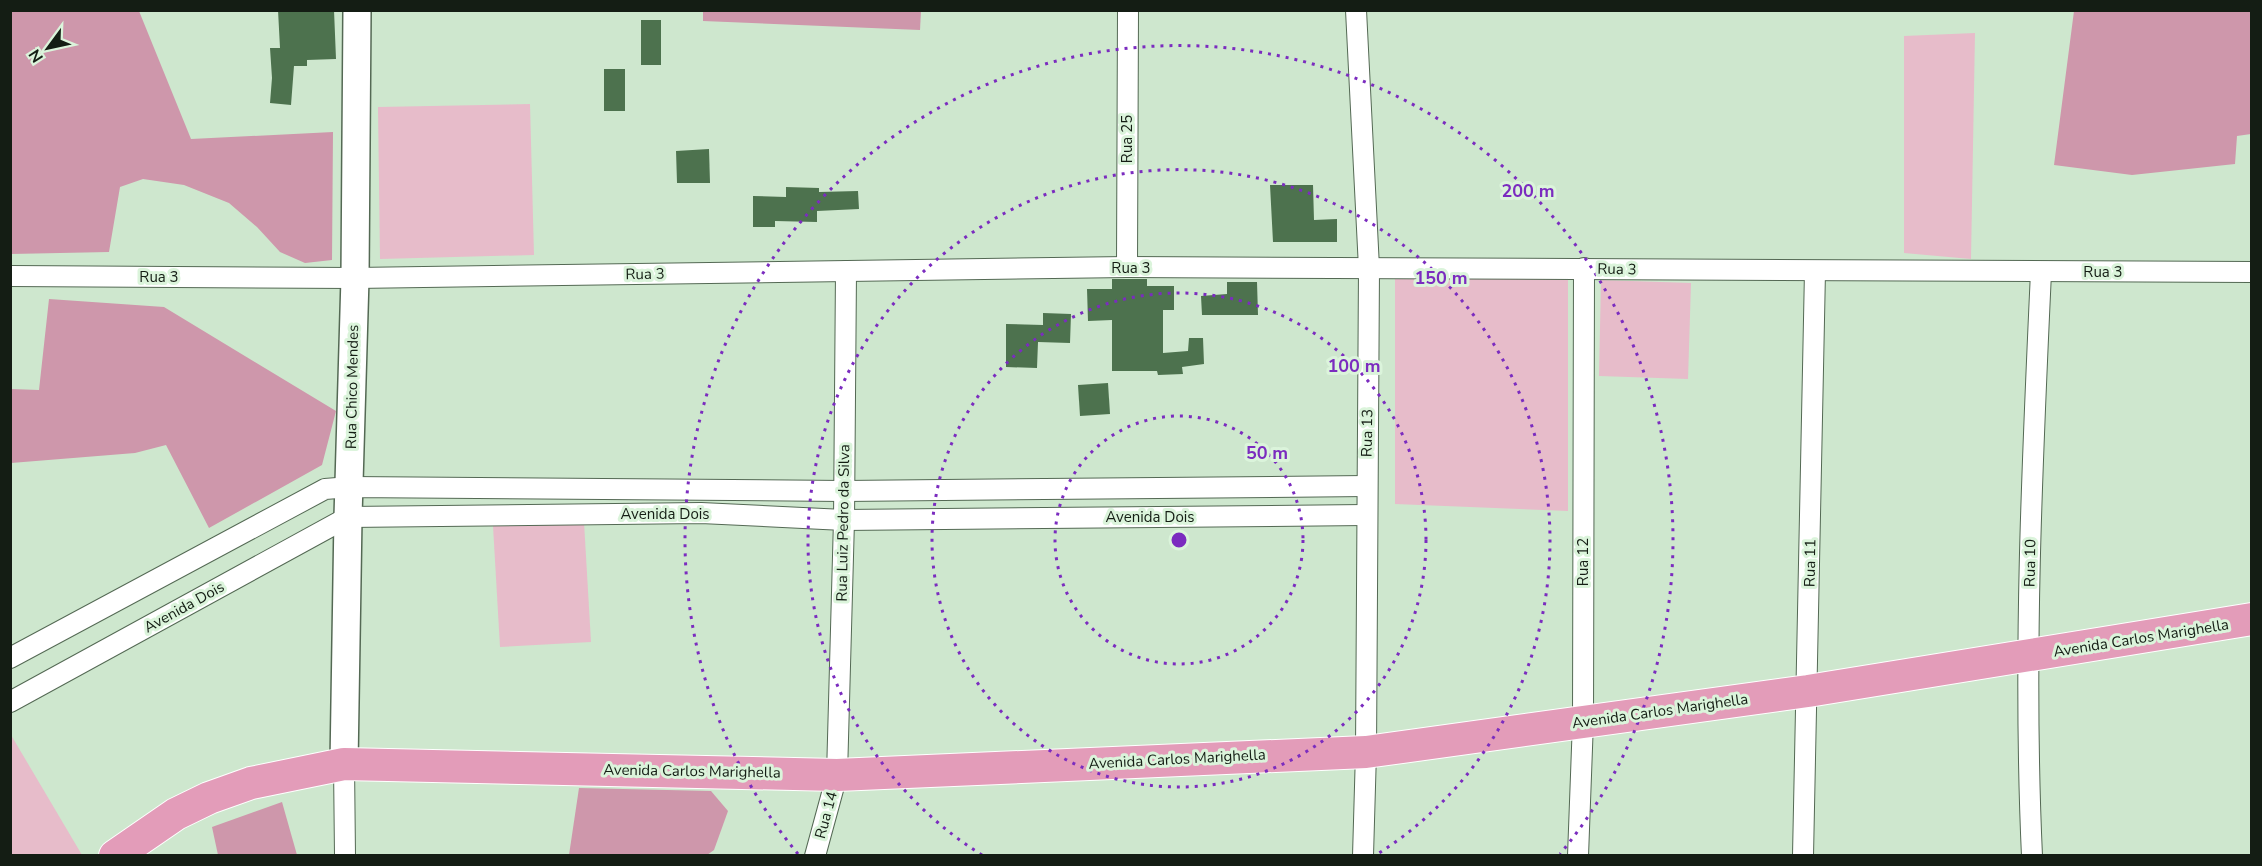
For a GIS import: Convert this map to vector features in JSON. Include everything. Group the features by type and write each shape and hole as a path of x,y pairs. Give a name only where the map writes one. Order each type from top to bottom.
{"main road":[{"name":"Rua Chico Mendes","path":"344,764 355,278 357,10"},
{"name":"Avenida Carlos Marighella","path":"115,855 176,814 209,798 251,783 344,764 837,775 1366,752 1808,691 2252,619"}],"street":[{"name":"Rua 25","path":"1127,267 1128,10"},
{"name":"Rua 13","path":"1356,10 1369,268 1366,752 1363,855"},
{"name":"Rua 3","path":"10,276 355,278 1127,267 2252,272"},
{"name":"Rua 12","path":"1578,855 1583,721 1584,268"},
{"name":"Rua Luiz Pedro da Silva","path":"837,775 844,519 846,271"},
{"name":"Rua 11","path":"1803,855 1815,271"},
{"name":"Rua 10","path":"2032,855 2028,728 2032,488 2041,272"},
{"name":"Avenida Dois","path":"10,658 325,489 350,487 844,491 1367,486"},
{"name":"Avenida Dois","path":"10,702 348,517 701,513 844,519 1366,515"},
{"path":"344,764 345,855"},
{"name":"Rua 14","path":"815,855 837,775"}],"shaded area":[{"path":"10,11 139,11 191,139 333,132 332,260 305,263 280,252 257,227 229,203 184,185 143,179 120,187 109,252 11,254"},
{"path":"703,11 921,11 920,30 703,21"},
{"path":"2074,11 2251,12 2251,134 2237,136 2235,164 2132,175 2054,165"},
{"path":"1975,33 1971,259 1904,253 1904,36"},
{"path":"530,104 534,255 380,259 378,107"},
{"path":"1395,274 1568,274 1568,511 1395,504"},
{"path":"1601,280 1691,283 1688,379 1599,376"},
{"path":"49,299 164,307 336,411 322,465 209,528 166,445 135,453 11,463 11,389 39,390"},
{"path":"584,522 591,642 500,647 493,526"},
{"path":"11,735 82,855 11,855"},
{"path":"579,788 711,791 728,811 714,850 707,855 569,855"},
{"path":"282,802 297,855 218,855 212,827"}],"building":[{"path":"278,10 334,10 336,59 307,60 307,66 294,66 291,105 270,103 272,78 270,48 280,48"},
{"path":"641,20 661,20 661,65 641,65"},
{"path":"604,69 625,69 625,111 604,111"},
{"path":"709,149 710,183 677,183 676,151"},
{"path":"1270,185 1313,185 1314,220 1337,219 1337,242 1273,242"},
{"path":"786,187 819,188 819,192 858,191 859,209 817,211 817,222 775,221 775,227 753,227 753,196 786,197"},
{"path":"1112,279 1147,279 1147,286 1174,286 1174,310 1163,310 1163,353 1188,351 1189,338 1203,338 1204,364 1182,367 1183,374 1158,375 1157,371 1112,371 1112,320 1088,321 1087,289 1112,289"},
{"path":"1227,282 1257,282 1258,315 1202,315 1201,296 1227,294"},
{"path":"1043,313 1071,314 1070,343 1038,342 1037,368 1006,367 1006,324 1043,325"},
{"path":"1108,383 1110,414 1080,416 1078,385"}]}
